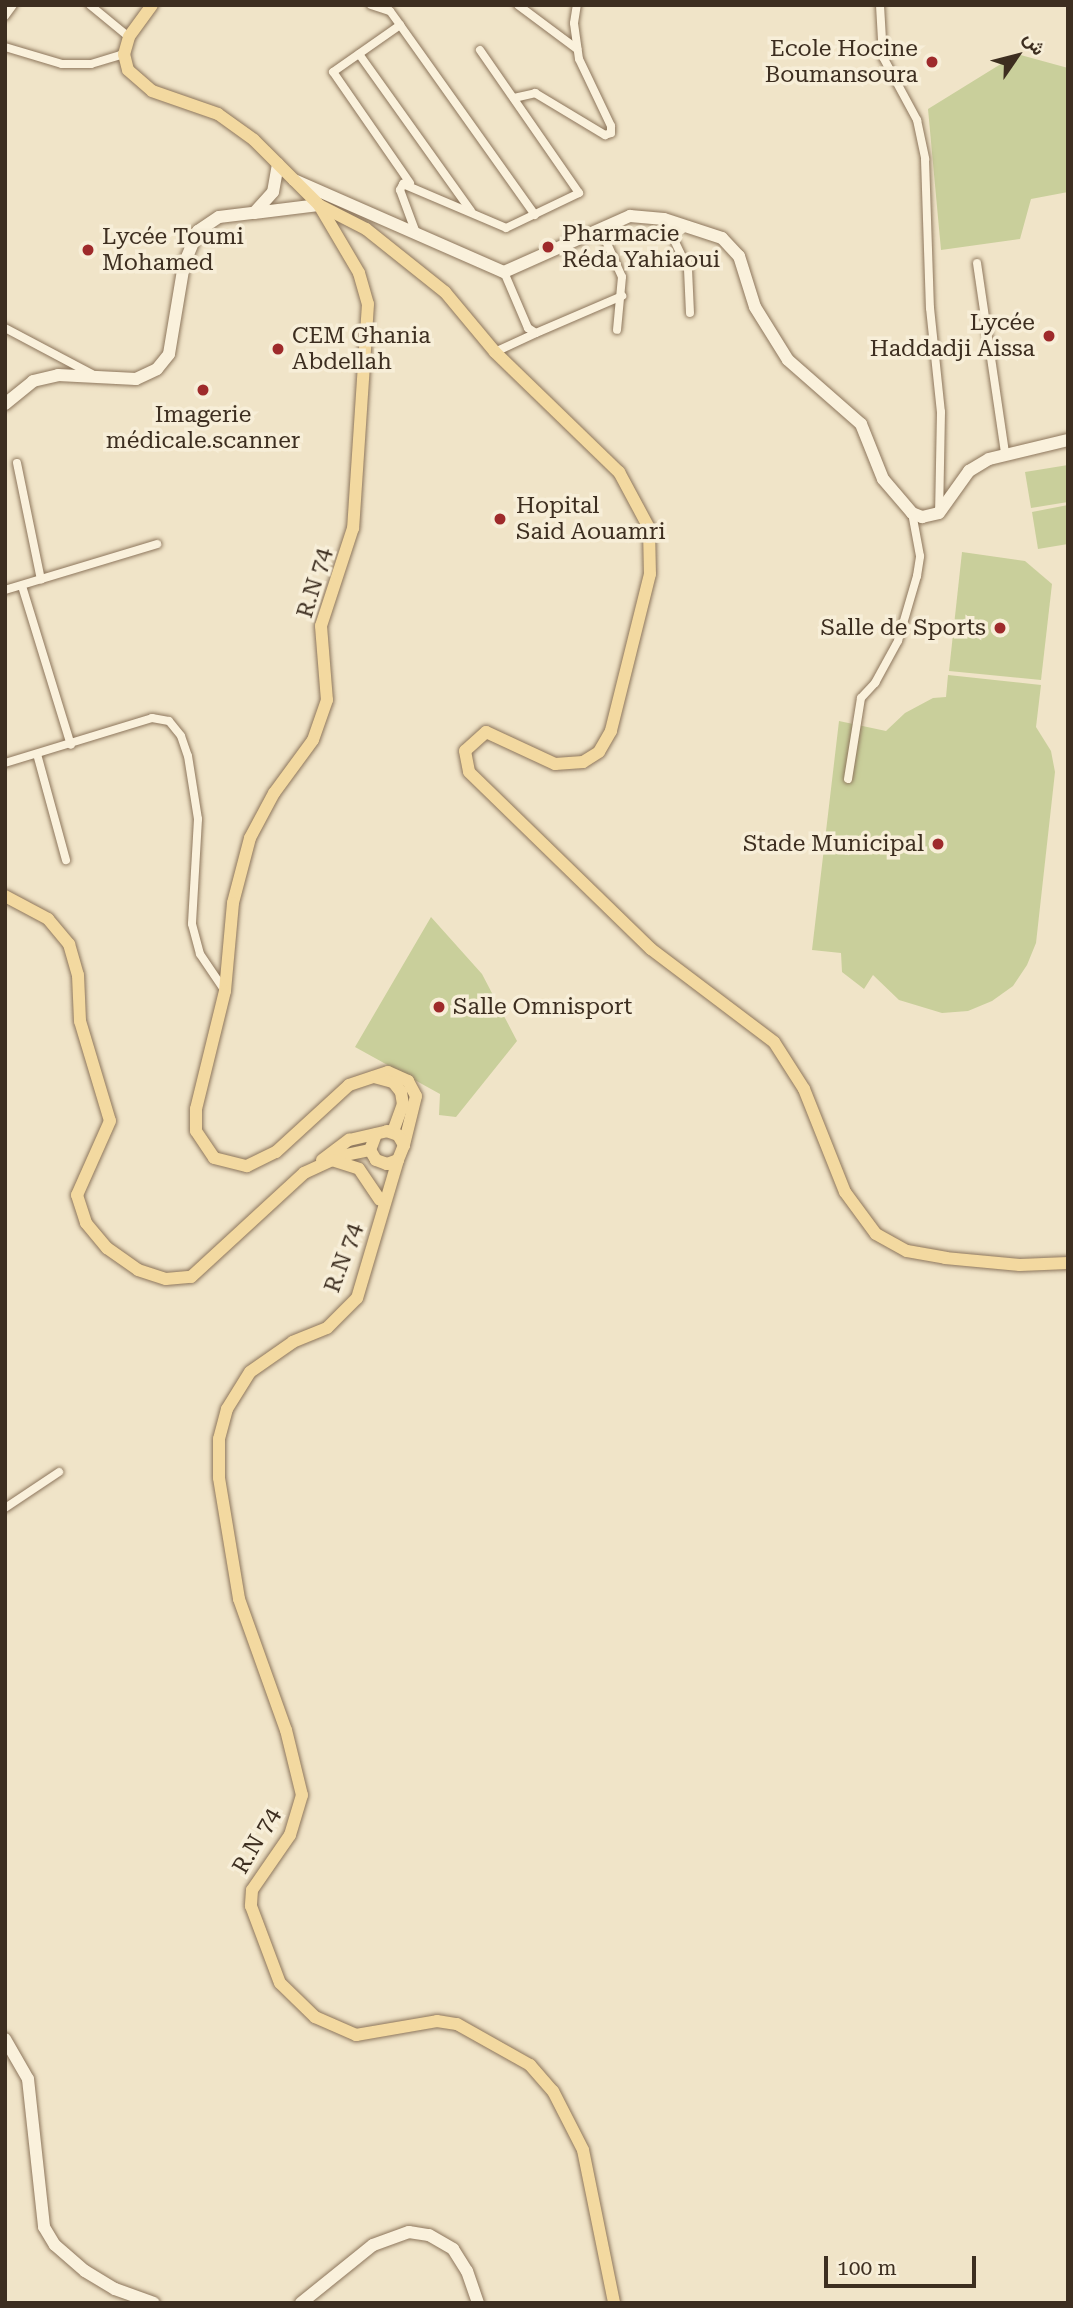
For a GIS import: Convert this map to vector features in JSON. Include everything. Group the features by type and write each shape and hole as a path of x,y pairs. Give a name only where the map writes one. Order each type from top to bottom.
{"main road":[{"path":"124,54 129,37 152,5"},
{"name":"R.N 74","path":"124,54 136,81 218,114 278,164 319,205 359,273 368,304 353,528 320,626 327,672 321,724 250,838 233,903 225,991 196,1109 196,1131 214,1158 247,1166 263,1160 340,1091 370,1076 394,1072 414,1087 416,1110 398,1160 366,1274 345,1315 276,1352 250,1372 227,1409 219,1439 219,1478 239,1599 286,1730 302,1795 290,1835 252,1889 255,1925 280,1983 296,2002 335,2028 370,2035 437,2021 457,2024 530,2065 560,2101 583,2150 614,2303"},
{"path":"319,205 366,229 408,259 445,292 495,352 619,472 649,528 652,545 650,573 611,731 599,752 583,762 555,764 486,732 465,751 469,772 652,948 774,1042 804,1089 845,1192 876,1234 907,1251 945,1258 1020,1265 1068,1263"},
{"path":"5,896 33,909 59,930 75,961 80,1021 110,1121 77,1195 86,1223 107,1248 138,1270 166,1279 191,1277 349,1140 393,1132"},
{"path":"370,1076 393,1082 401,1091 403,1104 393,1132"},
{"path":"393,1132 404,1145"},
{"name":"R.N 74","path":"376,1134 373,1155 381,1217"},
{"path":"317,1166 331,1160 373,1155 387,1164 398,1160"},
{"path":"331,1160 359,1169 372,1183 380,1200"}],"street":[{"path":"6,14 13,5"},
{"path":"90,5 129,37"},
{"path":"371,5 390,11 535,215"},
{"path":"518,5 577,49"},
{"path":"514,97 535,93 596,130 611,134 577,49 574,23 568,5"},
{"path":"574,23 577,5"},
{"path":"880,5 883,57 917,120 925,159 930,309 941,412 939,513"},
{"path":"400,24 333,72 410,183 506,228 579,193 480,50"},
{"path":"5,47 62,64 91,64 124,54"},
{"path":"359,54 473,214"},
{"path":"254,213 272,192 278,164"},
{"path":"294,180 504,271 528,328 536,333"},
{"path":"410,183 400,190 416,233"},
{"path":"5,404 33,381 58,375 135,379 157,369 169,354 184,264 198,231 219,216 319,205"},
{"path":"504,271 630,216 664,219 733,246 763,324 788,360 861,424 883,479 912,513 920,556 917,576 898,641 875,682 860,698 848,779"},
{"path":"664,219 691,277 690,313"},
{"path":"601,230 622,277 617,330"},
{"path":"977,263 1005,453"},
{"path":"495,352 622,296"},
{"path":"5,328 97,376"},
{"path":"912,513 930,518 939,513 969,471 1005,453 1068,440"},
{"path":"17,463 41,580"},
{"path":"5,590 158,544"},
{"path":"22,586 71,745"},
{"path":"5,763 71,745 152,718 169,721 181,736 198,819 192,925 200,954 225,991"},
{"path":"37,754 66,860"},
{"path":"5,1508 60,1472"},
{"path":"5,2039 28,2079 44,2227 55,2245 85,2271 115,2288 155,2303"},
{"path":"301,2303 373,2245 409,2232 429,2235 453,2249 467,2271 478,2303"}],"green space":[{"path":"1017,54 1068,68 1068,192 1031,199 1020,239 941,250 928,109"},
{"path":"1068,465 1068,502 1031,508 1025,472"},
{"path":"1068,505 1068,544 1038,549 1032,512"},
{"name":"Salle de Sports","path":"962,552 1025,561 1052,584 1041,680 949,671"},
{"name":"Stade Municipal","path":"948,675 1041,685 1036,727 1051,751 1055,772 1036,943 1027,965 1013,986 992,1001 968,1011 942,1013 899,1000 873,975 864,989 842,972 841,953 812,950 839,721 886,731 905,713 933,698 946,697"},
{"name":"Salle Omnisport","path":"431,917 482,974 517,1041 456,1117 439,1115 440,1094 355,1047"}],"place":[{"name":"Ecole Hocine Boumansoura","path":"932,62"},
{"name":"Pharmacie Réda Yahiaoui","path":"548,247"},
{"name":"Lycée Toumi Mohamed","path":"88,250"},
{"name":"Lycée Haddadji Aissa","path":"1049,336"},
{"name":"CEM Ghania Abdellah","path":"278,349"},
{"name":"Imagerie médicale.scanner","path":"203,390"},
{"name":"Hopital Said Aouamri","path":"500,519"},
{"name":"Salle de Sports","path":"1000,628"},
{"name":"Stade Municipal","path":"938,844"},
{"name":"Salle Omnisport","path":"439,1007"}]}
